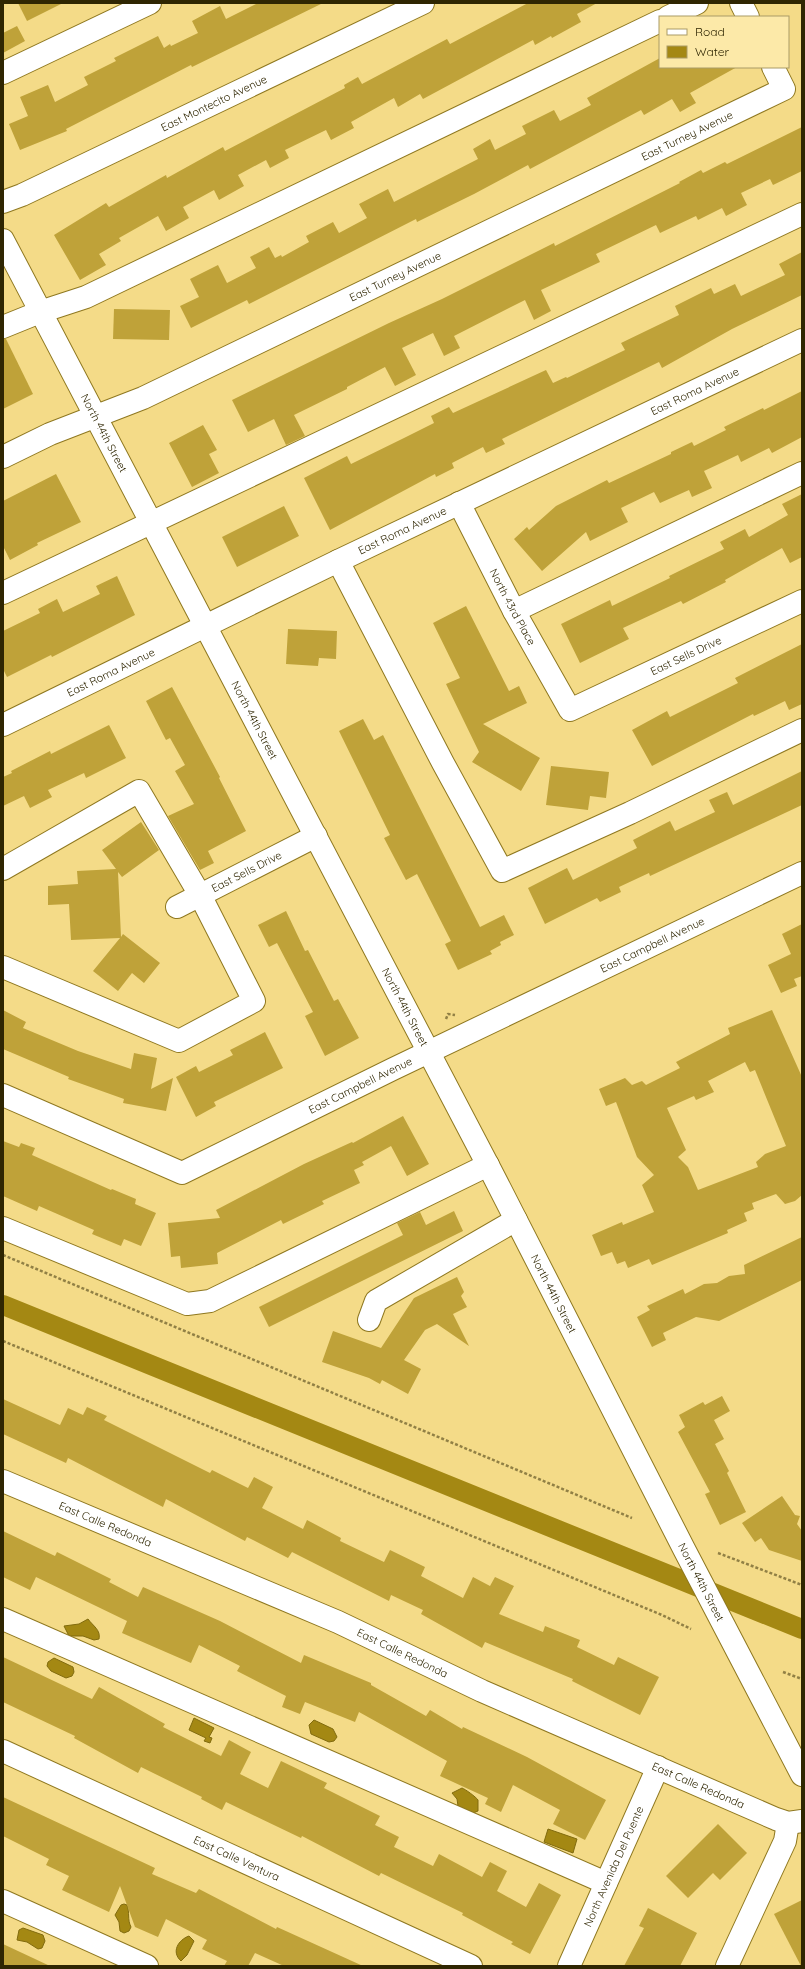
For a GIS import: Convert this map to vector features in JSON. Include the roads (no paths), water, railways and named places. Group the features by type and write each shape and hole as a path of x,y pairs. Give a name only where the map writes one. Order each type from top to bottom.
{"street":[{"path":"3,73 150,3"},
{"name":"East Montecito Avenue","path":"3,202 30,192 423,3"},
{"path":"670,16 697,3"},
{"path":"741,3 748,16"},
{"path":"3,327 40,312 86,297 659,21"},
{"name":"East Turney Avenue","path":"3,457 50,434 143,398 784,88 774,68"},
{"path":"3,594 150,522 205,499 802,214"},
{"name":"North 44th Street","path":"3,240 488,1165 684,1549 802,1775"},
{"name":"East Roma Avenue","path":"3,725 205,627 338,560 802,340"},
{"path":"514,611 802,473"},
{"name":"North 43rd Place","path":"459,503 514,611 570,710"},
{"path":"338,560 443,763 502,871 802,730"},
{"name":"East Sells Drive","path":"570,710 802,601"},
{"path":"3,869 139,791 200,895 254,1002 179,1041 3,968"},
{"name":"East Sells Drive","path":"177,907 316,836"},
{"name":"East Campbell Avenue","path":"3,1095 182,1173 802,873"},
{"path":"3,1228 187,1304 210,1301 488,1165"},
{"path":"369,1320 376,1301 516,1220"},
{"name":"East Calle Redonda","path":"3,1481 338,1622 482,1691 776,1819 795,1822"},
{"path":"3,1619 606,1883"},
{"name":"East Calle Ventura","path":"3,1751 471,1966"},
{"name":"North Avenida Del Puente","path":"569,1966 658,1767"},
{"path":"727,1966 795,1822"},
{"path":"3,1901 147,1966"}],"water":[{"path":"88,1619 98,1631 99,1639 94,1640 83,1636 69,1636 64,1626 79,1624"},
{"path":"54,1658 73,1667 74,1672 72,1676 66,1678 51,1671 47,1666 48,1662"},
{"path":"194,1718 214,1728 209,1737 212,1738 210,1743 204,1741 206,1738 189,1730"},
{"path":"314,1720 333,1729 337,1737 334,1741 329,1742 311,1734 309,1725"},
{"path":"462,1788 478,1800 478,1811 473,1813 458,1806 457,1799 452,1793"},
{"path":"548,1829 577,1839 573,1853 544,1842"},
{"path":"121,1905 127,1905 131,1927 129,1931 124,1933 120,1931 119,1922 115,1915"},
{"path":"23,1928 43,1935 45,1941 42,1948 38,1949 27,1942 17,1940 19,1930"},
{"path":"189,1936 194,1941 187,1955 181,1961 176,1954 176,1950 179,1943"}],"waterway":[{"path":"3,1305 802,1629"}]}
